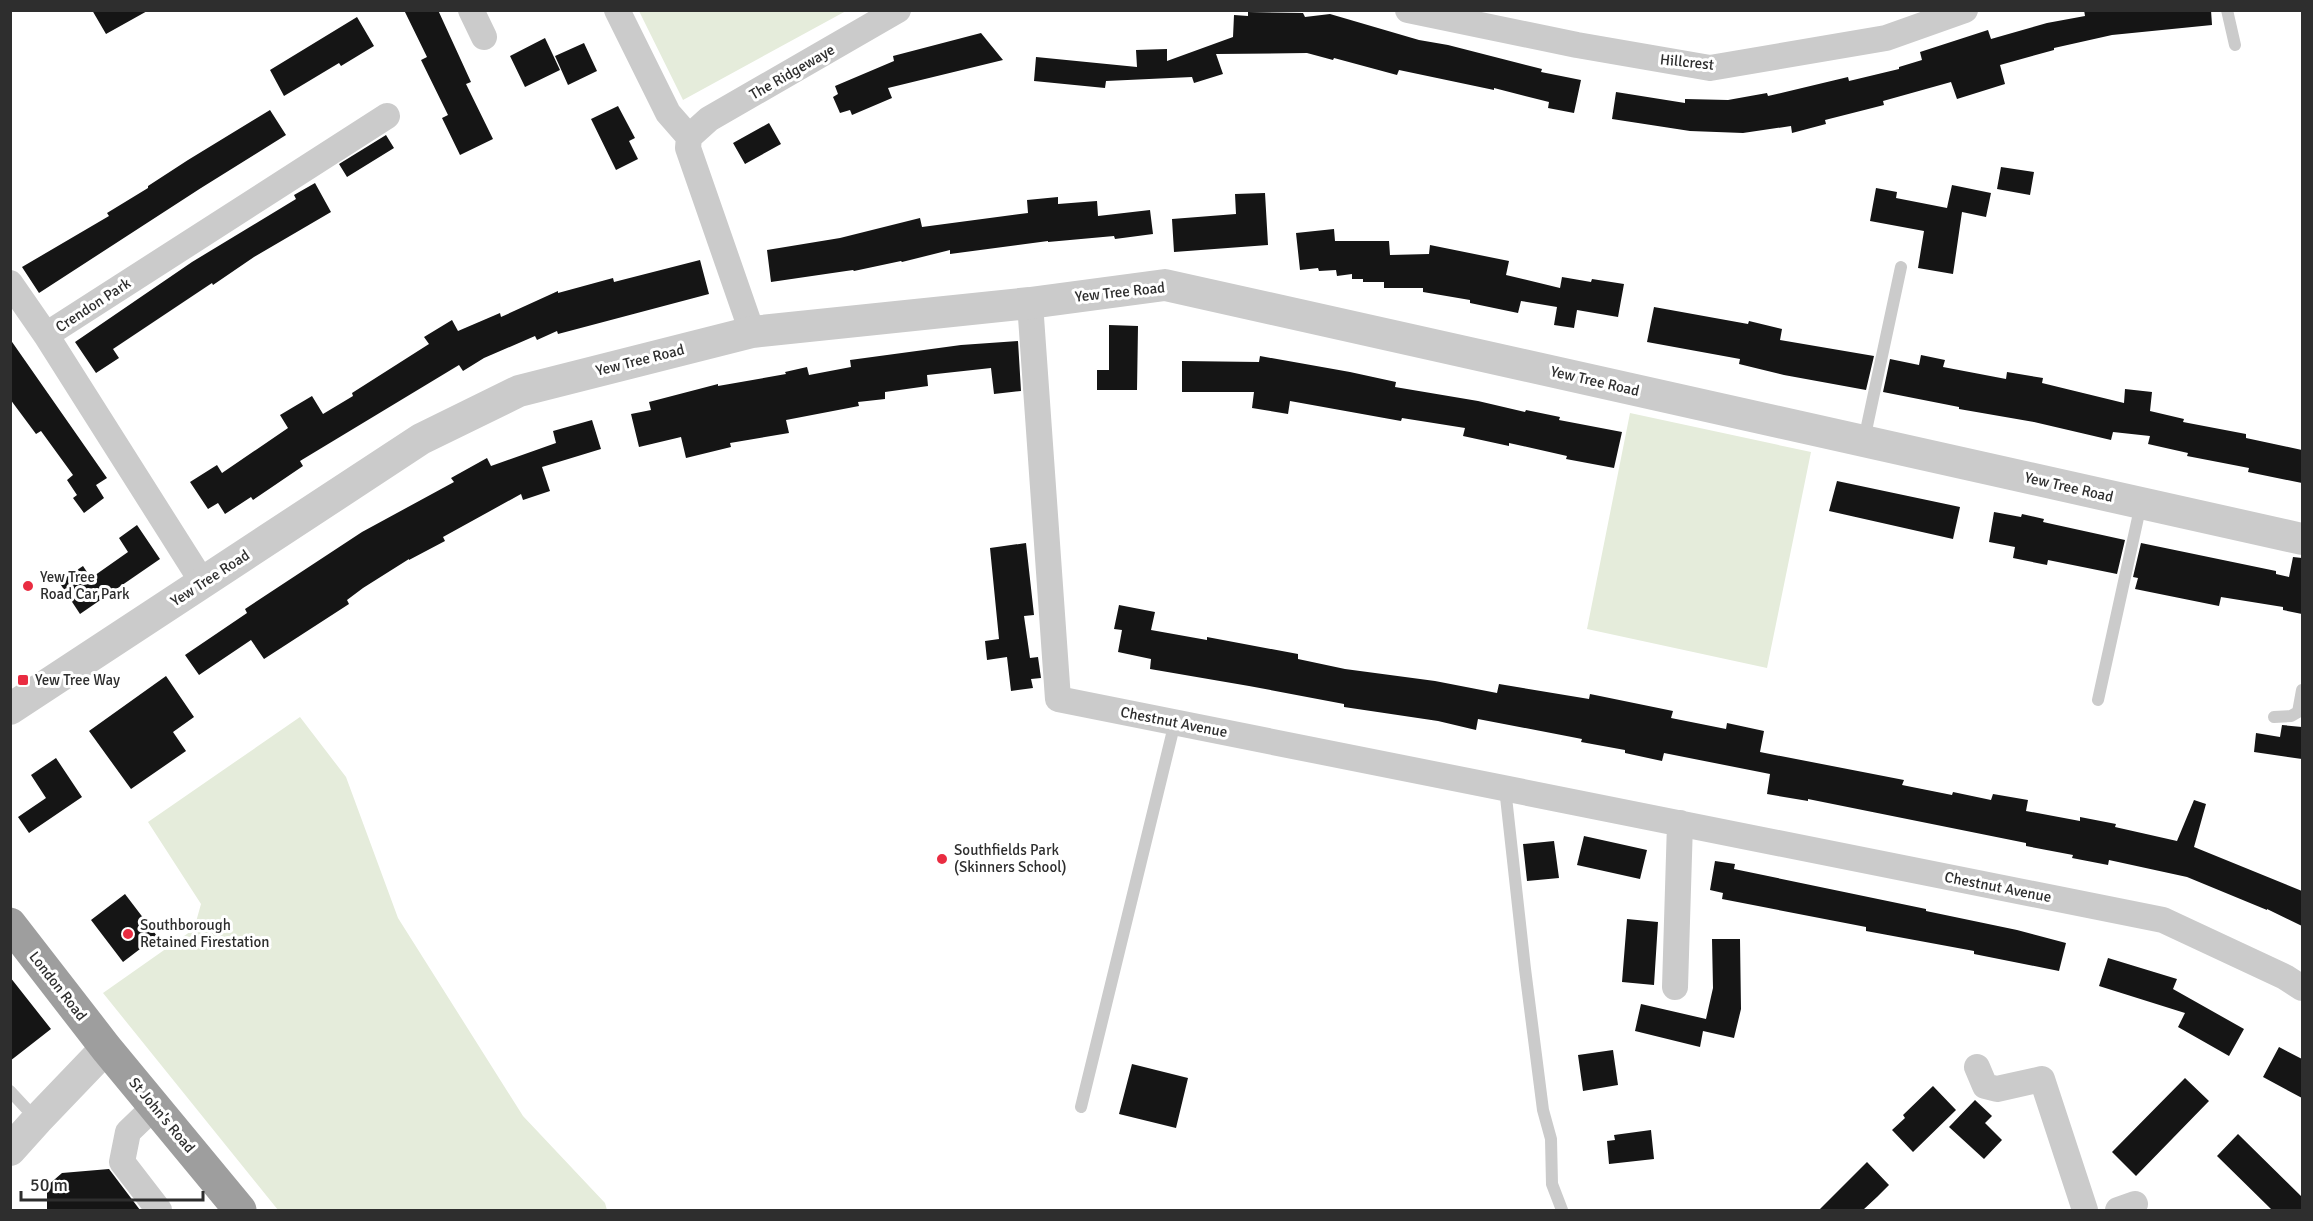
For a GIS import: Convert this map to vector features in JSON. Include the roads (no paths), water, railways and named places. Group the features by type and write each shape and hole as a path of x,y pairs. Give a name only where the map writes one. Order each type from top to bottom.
{"highway":[{"name":"London Road","path":"10,924 106,1048"},
{"name":"St John's Road","path":"106,1048 240,1210"}],"street":[{"path":"471,10 484,37"},
{"path":"617,10 668,113 688,137 688,148 752,332"},
{"name":"The Ridgewaye","path":"688,137 708,119 898,10"},
{"name":"Hillcrest","path":"1407,10 1492,19 1577,45 1710,68 1886,38 1965,10"},
{"name":"Crendon Park","path":"203,583 46,335 387,116"},
{"path":"10,283 46,335"},
{"name":"Yew Tree Road","path":"10,709 421,439 519,391 752,332 1030,303 1165,285 2302,539"},
{"name":"Chestnut Avenue","path":"1030,303 1058,699 2163,920 2285,977 2302,988"},
{"path":"1675,987 1680,823"},
{"path":"10,1150 106,1048"},
{"path":"1977,1067 1984,1086 1997,1089 2042,1079 2085,1210"},
{"path":"155,1106 129,1132 122,1162 159,1210"}],"lane":[{"path":"2227,10 2235,45"},
{"path":"1864,441 1901,267"},
{"path":"2098,700 2141,503"},
{"path":"2274,717 2300,713 2302,690"},
{"path":"1081,1107 1175,722"},
{"path":"1505,788 1543,1110 1551,1139 1552,1184 1562,1210"},
{"path":"10,1091 36,1120"}],"place":[{"name":"Yew Tree Road Car Park","path":"28,586"},
{"name":"Yew Tree Way","path":"23,680"},
{"name":"Southfields Park (Skinners School)","path":"942,859"},
{"name":"Southborough Retained Firestation","path":"128,934"}]}
